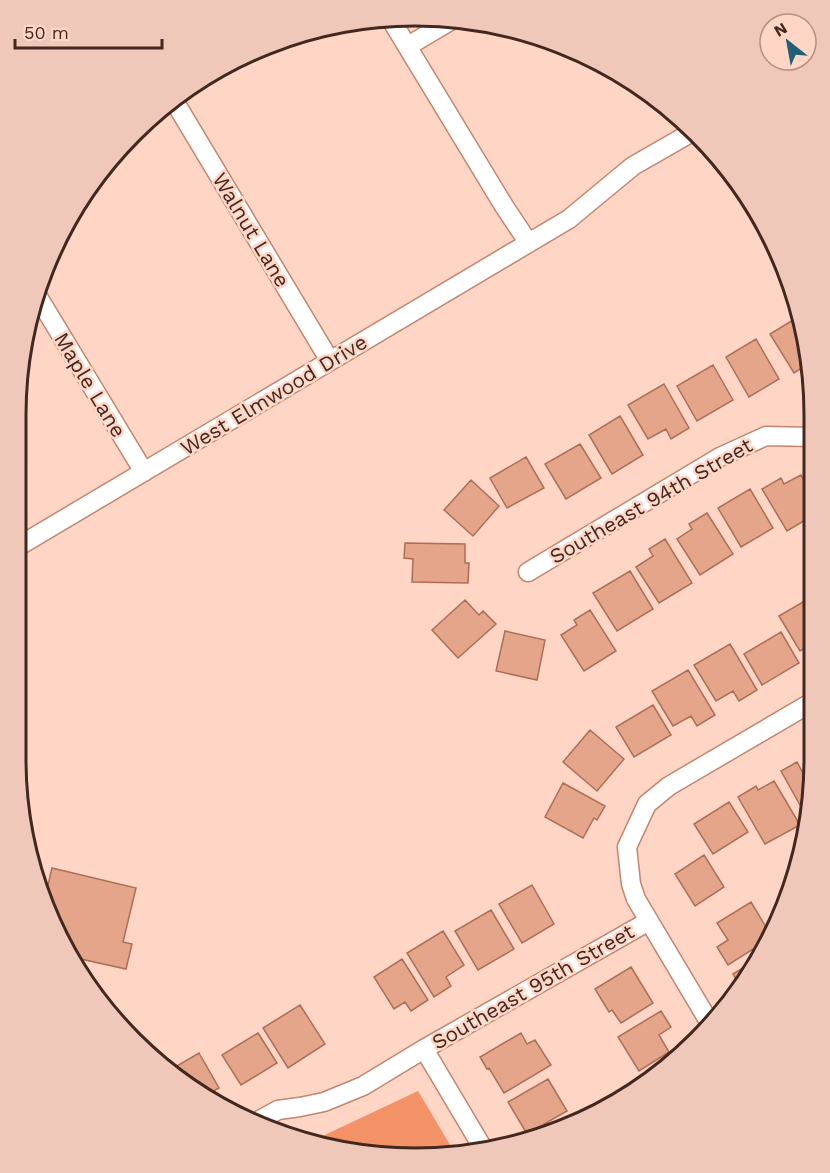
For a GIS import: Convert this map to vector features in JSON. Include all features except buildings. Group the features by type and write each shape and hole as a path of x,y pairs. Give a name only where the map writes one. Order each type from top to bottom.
{"street":[{"path":"395,26 528,242"},
{"path":"408,46 441,26"},
{"name":"Walnut Lane","path":"177,106 330,361"},
{"name":"West Elmwood Drive","path":"26,542 580,212 633,166 685,135"},
{"name":"Maple Lane","path":"42,304 144,472"},
{"name":"Southeast 94th Street","path":"528,572 720,457 766,436 804,437"},
{"name":"Southeast 95th Street","path":"265,1117 278,1110 300,1107 343,1095 363,1086 649,921 636,899 627,860 627,847 647,804 669,786 804,707"},
{"path":"649,921 706,1017"},
{"path":"424,1049 479,1142"}],"shaded area":[{"path":"418,1091 451,1146 390,1147 322,1136"}]}
